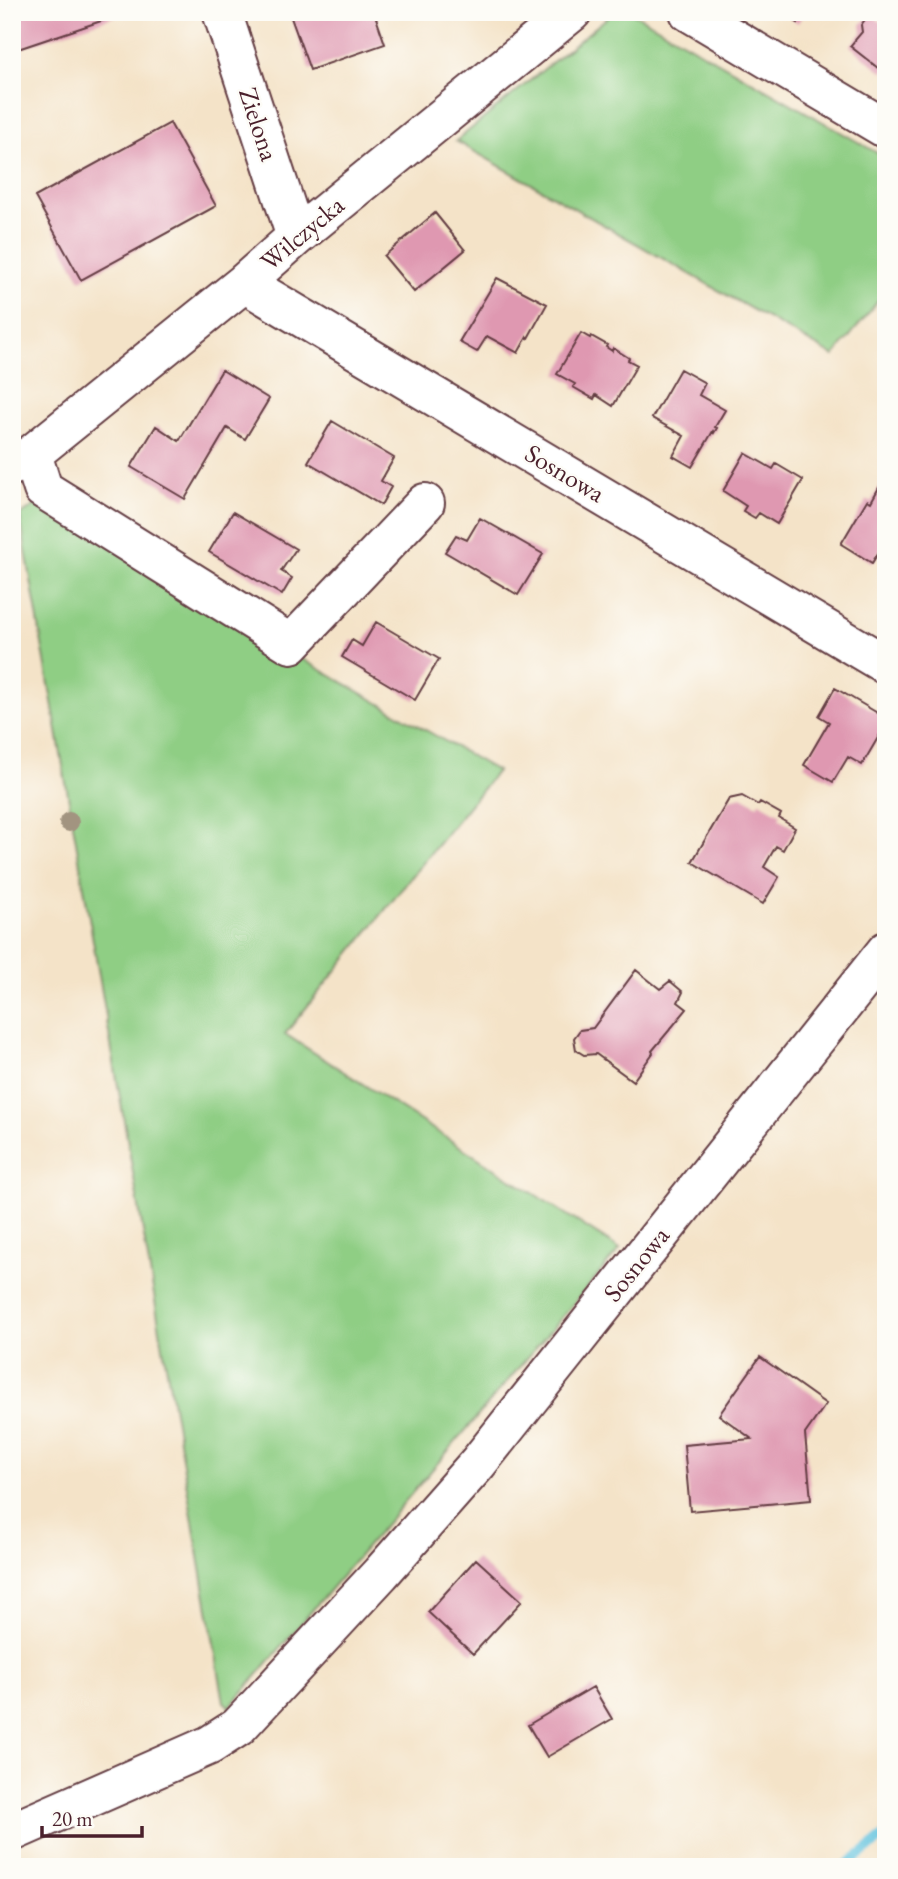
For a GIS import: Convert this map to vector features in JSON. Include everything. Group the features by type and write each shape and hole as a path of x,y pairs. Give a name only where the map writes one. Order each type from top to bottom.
{"street":[{"name":"Zielona","path":"222,12 296,237"},
{"name":"Wilczycka","path":"22,460 244,283 296,237 572,12"},
{"path":"689,12 886,129"},
{"name":"Sosnowa","path":"244,283 886,665"},
{"path":"22,460 43,489 291,644 425,503"},
{"name":"Sosnowa","path":"12,1832 210,1745 238,1727 381,1573 478,1463 886,951"}],"green space":[{"path":"614,12 631,12 886,158 886,291 834,356 456,141"},
{"path":"38,503 497,771 285,1034 620,1249 230,1707 224,1702 20,516"}],"building":[{"path":"12,12 125,12 125,13 12,51"},
{"path":"289,12 374,12 385,44 310,70"},
{"path":"780,12 804,12 798,23"},
{"path":"867,17 874,17 884,24 886,21 886,69 883,72 850,46 862,32 861,25"},
{"path":"170,123 216,206 81,280 35,197"},
{"path":"435,213 465,250 414,292 384,256"},
{"path":"497,278 547,304 518,353 487,336 477,352 459,342"},
{"path":"581,333 607,345 612,351 613,348 637,365 613,406 596,395 594,399 573,387 575,384 557,374"},
{"path":"680,369 705,383 699,395 725,410 692,467 673,456 684,436 652,418"},
{"path":"222,370 269,399 245,439 227,428 185,499 131,467 156,426 179,441"},
{"path":"332,421 394,458 381,481 391,487 381,505 308,462"},
{"path":"745,453 773,469 776,464 803,480 777,524 759,513 755,518 743,511 746,506 723,491"},
{"path":"881,484 886,487 886,547 883,545 872,563 841,544 867,500 871,502"},
{"path":"233,512 296,549 281,571 292,578 282,595 209,552"},
{"path":"480,518 543,554 518,595 445,552 456,535 467,540"},
{"path":"376,622 439,659 415,700 342,657 352,640 362,646"},
{"path":"835,688 886,718 886,724 862,765 848,757 833,782 804,765 829,722 819,716"},
{"path":"742,796 781,814 779,818 795,828 783,850 776,846 764,867 779,877 763,904 692,862 729,799"},
{"path":"636,970 660,989 670,981 683,992 678,1002 687,1009 652,1051 633,1081 596,1054 584,1055 576,1050 574,1038 580,1030 593,1028"},
{"path":"760,1357 826,1404 805,1434 811,1500 690,1511 684,1445 752,1439 719,1415"},
{"path":"476,1559 522,1601 473,1654 428,1612"},
{"path":"593,1687 612,1719 547,1757 528,1725"}],"waterway":[{"path":"844,1867 886,1835"}]}
